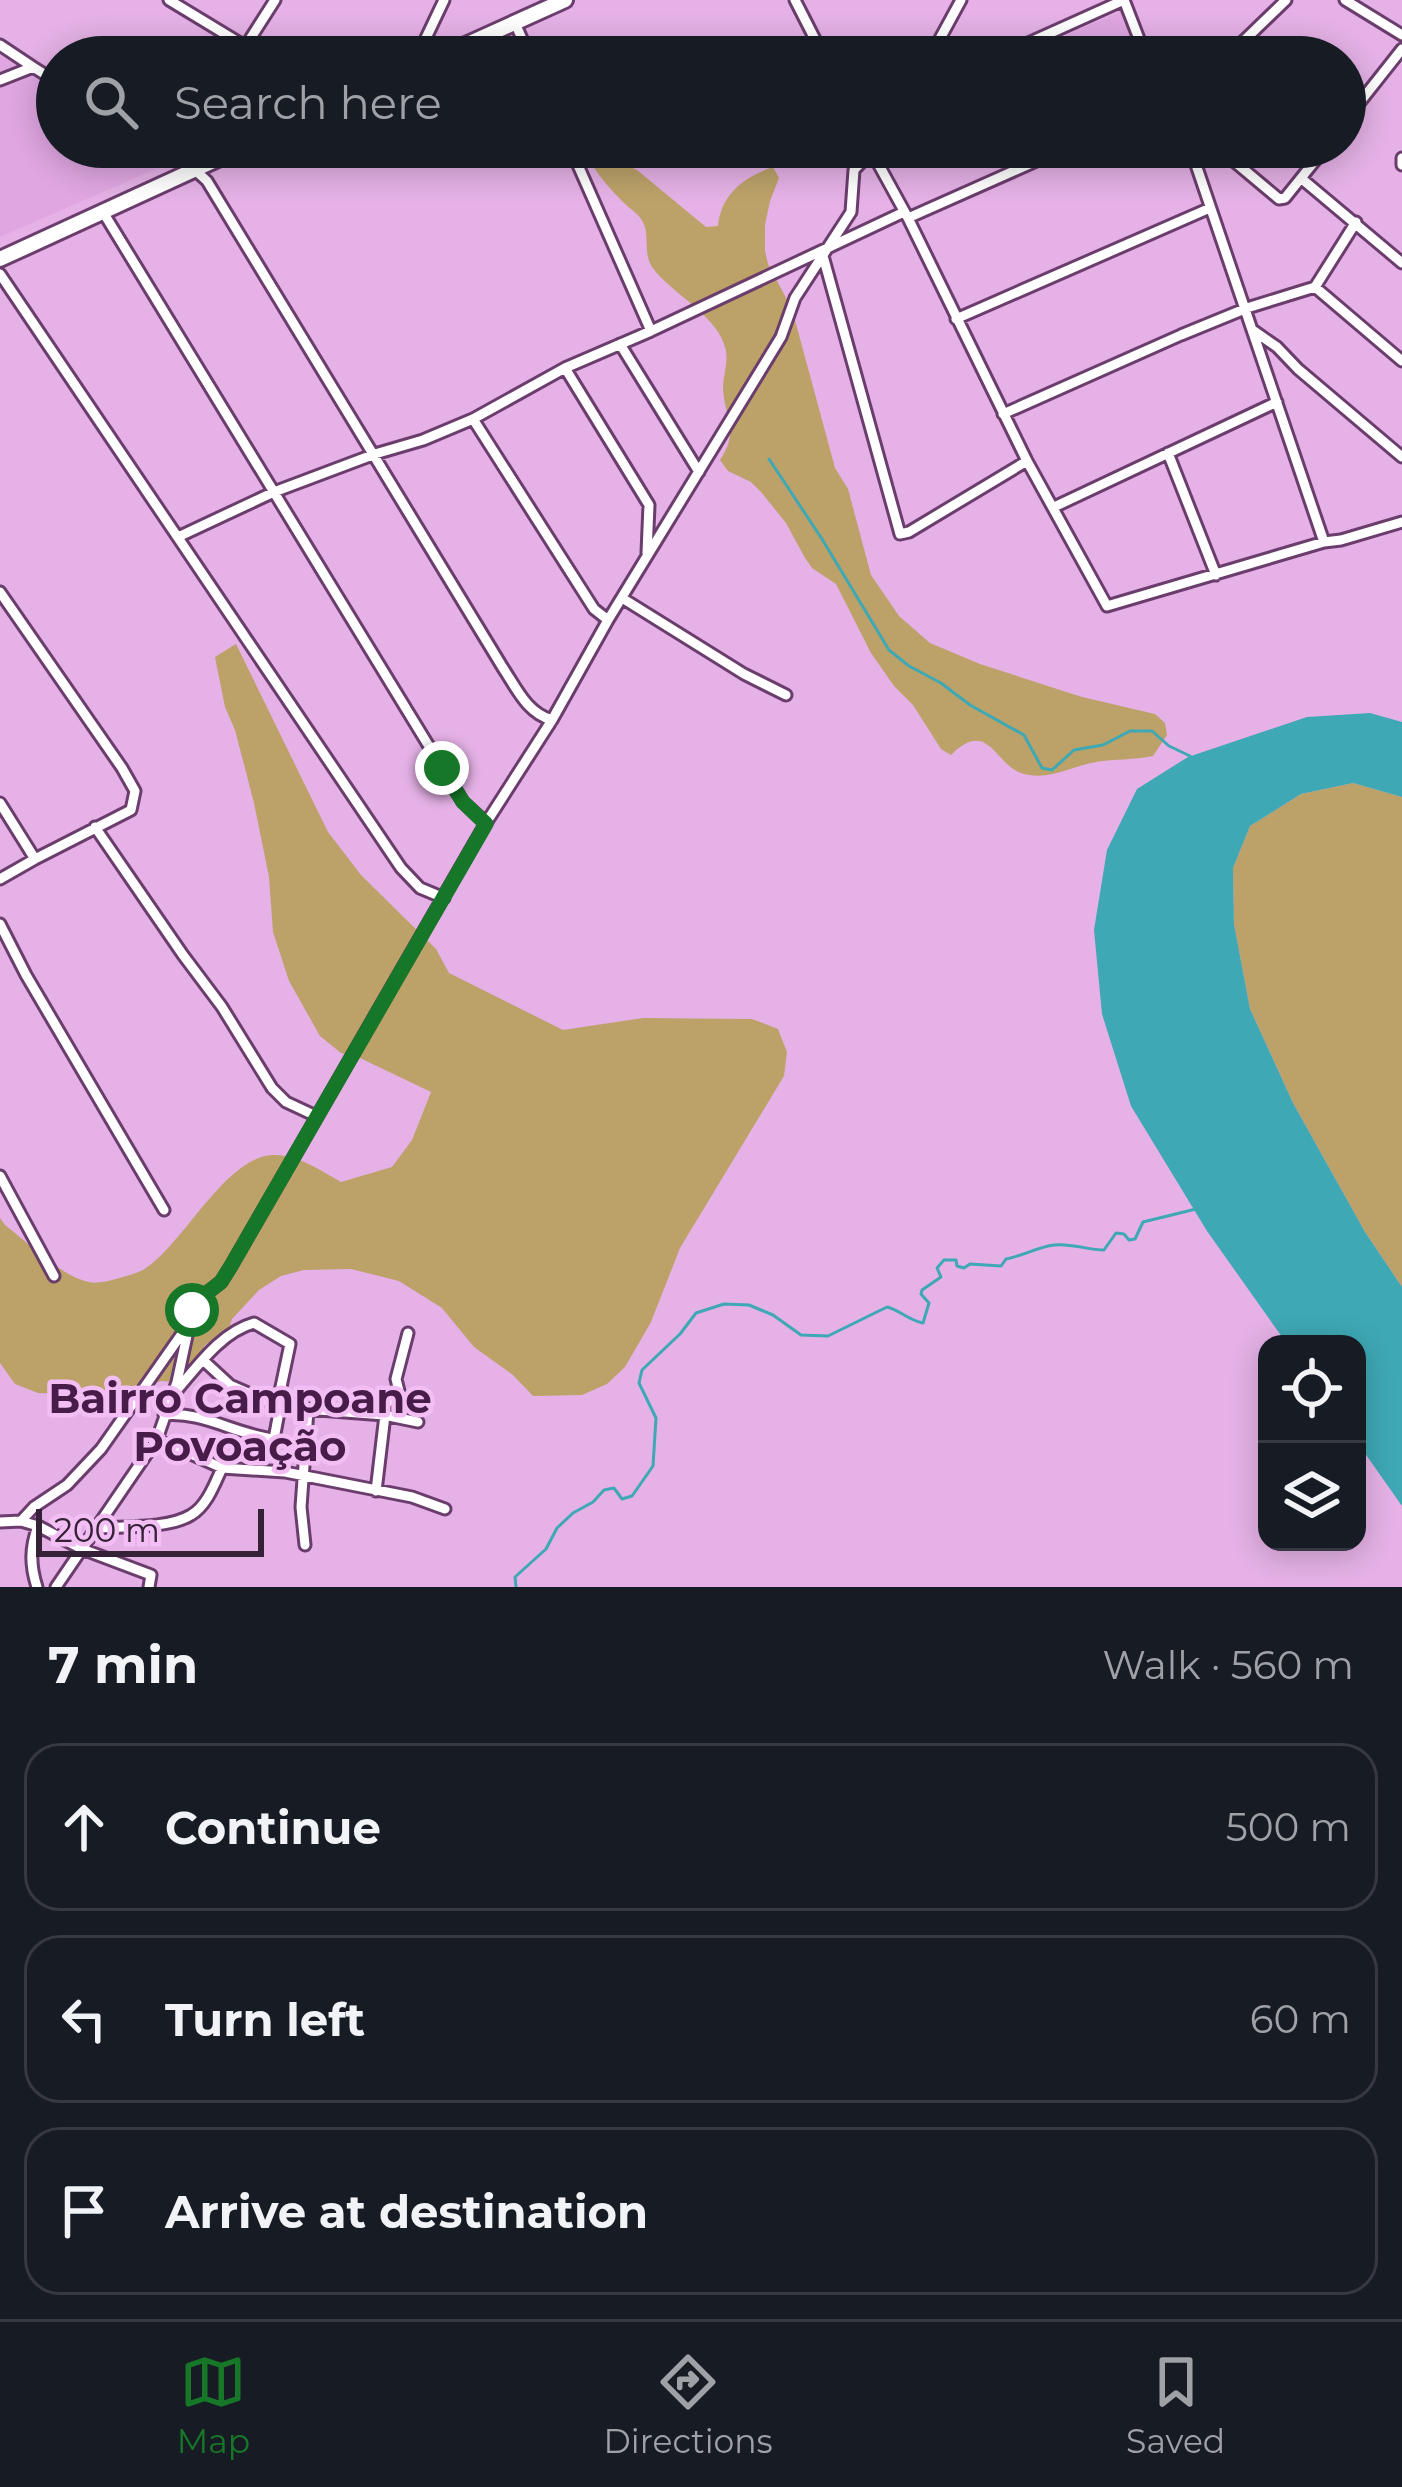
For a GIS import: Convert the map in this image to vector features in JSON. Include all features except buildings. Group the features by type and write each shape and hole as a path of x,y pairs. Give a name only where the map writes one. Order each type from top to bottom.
{"main road":[{"path":"486,36 565,0"},
{"path":"0,259 199,168"}],"street":[{"path":"170,0 227,36"},
{"path":"252,36 275,0"},
{"path":"427,36 444,0"},
{"path":"795,0 813,36"},
{"path":"941,36 961,0"},
{"path":"1249,36 1286,0"},
{"path":"1345,0 1402,35"},
{"path":"1046,36 1127,1 1139,36"},
{"path":"515,23 521,36"},
{"path":"0,45 36,69"},
{"path":"1366,95 1402,49"},
{"path":"0,80 33,67"},
{"path":"192,168 220,201 528,706 552,720"},
{"path":"579,168 651,331"},
{"path":"56,1587 157,1439 194,1303 221,1282 231,1266 486,824 781,338 795,298 851,212 856,168"},
{"path":"882,168 1027,461 1108,606 1400,523 1402,536"},
{"path":"178,537 274,492 423,440 565,368 831,245 1019,168"},
{"path":"1197,168 1324,542"},
{"path":"1242,168 1279,199 1286,198 1310,168"},
{"path":"1302,179 1402,262"},
{"path":"956,319 1210,208"},
{"path":"103,212 463,802 486,824"},
{"path":"1003,414 1246,308 1315,287 1356,222"},
{"path":"824,256 900,534 1027,461"},
{"path":"0,274 401,868 420,889 444,898"},
{"path":"1315,287 1402,361"},
{"path":"1254,331 1402,457"},
{"path":"620,344 699,472"},
{"path":"565,368 649,505 647,558"},
{"path":"1054,507 1277,402"},
{"path":"473,418 594,608 608,620"},
{"path":"1168,453 1216,575"},
{"path":"0,592 133,786 134,802 131,810 0,879"},
{"path":"622,598 744,674 786,694"},
{"path":"0,618 14,612"},
{"path":"0,803 35,859"},
{"path":"95,827 221,1006 272,1088 286,1102 316,1116"},
{"path":"0,924 164,1210"},
{"path":"0,1176 54,1276"},
{"path":"21,1521 67,1486 101,1449 188,1325"},
{"path":"164,1415 197,1418 251,1436 274,1438 290,1344 259,1325 244,1325 202,1360 170,1398"},
{"path":"376,1491 380,1415 399,1390 396,1379 408,1333"},
{"path":"202,1360 260,1401 418,1422"},
{"path":"305,1545 301,1508 308,1410"},
{"path":"157,1439 222,1468 304,1476 412,1497 445,1509"},
{"path":"97,1528 152,1525 194,1514 222,1468"},
{"path":"0,1522 38,1526 151,1575 149,1587"},
{"path":"37,1587 31,1565 38,1526"}],"shaded area":[{"path":"1122,11 1131,36 1064,36"},
{"path":"0,55 36,77 36,168 158,168 0,237"},
{"path":"595,168 633,168 706,227 718,226 736,188 774,168 779,178 765,225 768,264 792,309 835,468 848,489 871,575 899,616 930,643 1082,697 1155,714 1165,723 1167,735 1153,756 1096,762 1041,776 1012,768 983,742 964,745 951,755 941,749 871,653 836,584 812,568 761,492 728,471 720,460 730,432 722,338 652,267 643,222"},
{"path":"236,644 328,832 361,875 436,949 449,973 563,1030 643,1018 752,1019 778,1029 787,1052 784,1076 680,1248 651,1322 625,1367 607,1384 582,1395 533,1396 474,1347 442,1308 399,1281 351,1269 304,1270 281,1276 259,1290 229,1328 204,1346 203,1360 185,1368 177,1382 161,1381 114,1395 38,1393 15,1384 0,1363 0,1218 34,1249 79,1279 92,1283 116,1279 158,1259 220,1187 254,1160 290,1157 341,1182 392,1167 412,1140 431,1092 341,1053 320,1036 289,981 273,932 269,877 254,803 215,657"},
{"path":"1370,713 1402,722 1402,797 1353,783 1301,794 1250,826 1233,868 1234,924 1250,1009 1293,1103 1365,1232 1402,1287 1402,1506 1366,1455 1366,1335 1281,1335 1207,1231 1131,1106 1102,1014 1094,930 1107,850 1137,789 1188,757 1307,717"},
{"path":"1353,783 1402,797 1402,1287 1365,1232 1293,1103 1250,1009 1234,924 1233,868 1250,826 1301,794"}],"waterway":[{"path":"769,459 889,650 1024,735 1042,768 1052,770 1074,750 1103,745 1130,731 1152,731 1190,756"},
{"path":"516,1587 515,1577 546,1549 557,1528 573,1513 604,1490 614,1488 622,1499 632,1496 653,1466 656,1418 639,1383 642,1370 696,1313 724,1304 749,1305 801,1335 828,1336 887,1307 923,1323 929,1303 922,1290 941,1277 937,1268 944,1260 956,1260 964,1268 970,1264 1001,1266 1006,1259 1054,1245 1104,1250 1116,1233 1135,1239 1143,1222 1196,1209"}],"district":[{"name":"Bairro Campoane Povoação","path":"240,1422"}],"route":[{"path":"192,1310 231,1266 486,824 469,810 442,768"}]}
